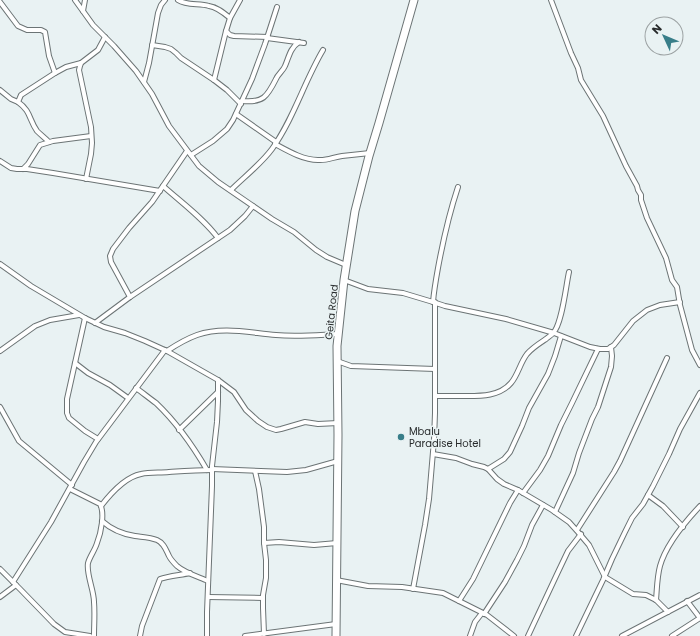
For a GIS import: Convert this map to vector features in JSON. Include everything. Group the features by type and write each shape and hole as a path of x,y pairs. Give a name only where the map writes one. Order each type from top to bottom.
{"highway":[{"name":"Geita Road","path":"336,636 338,461 337,346 344,280 355,210 414,0"}],"street":[{"path":"75,0 93,25 136,71 152,94 169,126 199,166 218,182 272,219 294,232 316,250 327,257 346,265"},
{"path":"83,11 85,0"},
{"path":"178,0 186,3 210,6 221,11 230,18"},
{"path":"214,80 230,18 240,0"},
{"path":"551,0 578,68 581,80 603,116 641,195 647,218 666,258 672,280 676,287 692,350 700,365"},
{"path":"144,82 158,13 163,1"},
{"path":"0,2 18,26 27,30 43,31 55,73"},
{"path":"190,155 213,141 227,129 236,114 268,38 277,7"},
{"path":"226,31 232,36 268,38 301,43 295,45 291,50 283,69 263,98 241,103"},
{"path":"18,102 21,95 55,73 66,67 81,63 98,50 105,37"},
{"path":"152,45 165,47 176,53 214,80 241,103"},
{"path":"231,190 264,158 276,143 289,121 314,65 323,50"},
{"path":"81,63 79,70 91,127 91,154 86,179"},
{"path":"0,90 11,100 18,102 25,107 37,130 49,142"},
{"path":"236,114 290,152 309,159 319,161 342,156 370,153"},
{"path":"22,169 28,164 40,145 49,142 91,136"},
{"path":"130,297 111,262 110,256 119,240 152,202 187,151"},
{"path":"0,161 11,168 160,191"},
{"path":"163,186 198,216 218,238"},
{"path":"413,589 429,499 434,433 434,289 450,209 458,187"},
{"path":"95,322 238,224 253,206"},
{"path":"0,264 31,286 79,315 104,327 125,333 166,350 218,380 234,392 252,416 272,429 281,430 305,422 318,424 338,423"},
{"path":"435,396 482,396 506,389 512,383 518,373 521,362 528,353 554,333 562,312 569,272"},
{"path":"344,280 368,289 403,294 445,306 506,319 554,333 598,349 608,349 614,346 633,321 647,310 660,305 680,302"},
{"path":"0,351 35,326 50,320 79,315"},
{"path":"85,318 67,399 67,416 85,431 98,439"},
{"path":"0,597 15,584 98,439 166,350 197,335 221,330 306,336 338,334"},
{"path":"488,469 504,459 510,452 529,408 548,374 561,336"},
{"path":"555,512 573,473 579,453 598,407 611,367 611,347"},
{"path":"523,493 540,470 548,456 561,425 598,349"},
{"path":"577,530 620,461 667,358"},
{"path":"337,361 351,366 435,369"},
{"path":"75,363 128,398"},
{"path":"207,636 211,470 217,422 218,380"},
{"path":"136,388 156,404 211,470"},
{"path":"179,430 218,392"},
{"path":"576,636 632,518 648,495 680,429 700,393"},
{"path":"0,407 19,441 71,487 100,504 102,508 102,521 98,543 88,564 94,602 94,636"},
{"path":"432,454 456,458 484,467 504,484 518,490 555,512 569,522 581,534 589,545 605,577 633,594 646,596 656,600 668,612"},
{"path":"101,506 124,482 141,474 198,470 287,472 306,470 338,461"},
{"path":"255,471 262,504 266,560 266,578 262,608 264,634"},
{"path":"459,601 518,490"},
{"path":"648,495 663,506 683,526"},
{"path":"470,636 475,622 505,582 543,505"},
{"path":"656,600 657,580 660,564 669,545 700,506"},
{"path":"102,521 114,530 123,534 148,537 158,540 163,544 169,556 177,566 208,581"},
{"path":"528,636 568,551 581,534"},
{"path":"264,543 337,543"},
{"path":"0,569 54,624 65,632 75,635 90,636"},
{"path":"140,636 142,626 160,579 190,573"},
{"path":"336,580 368,586 402,587 442,593 483,613 514,636"},
{"path":"622,636 700,595"},
{"path":"208,597 263,598"},
{"path":"672,636 700,618 687,601"},
{"path":"245,636 336,624"}],"place":[{"name":"Mbalu Paradise Hotel","path":"401,437"}]}
